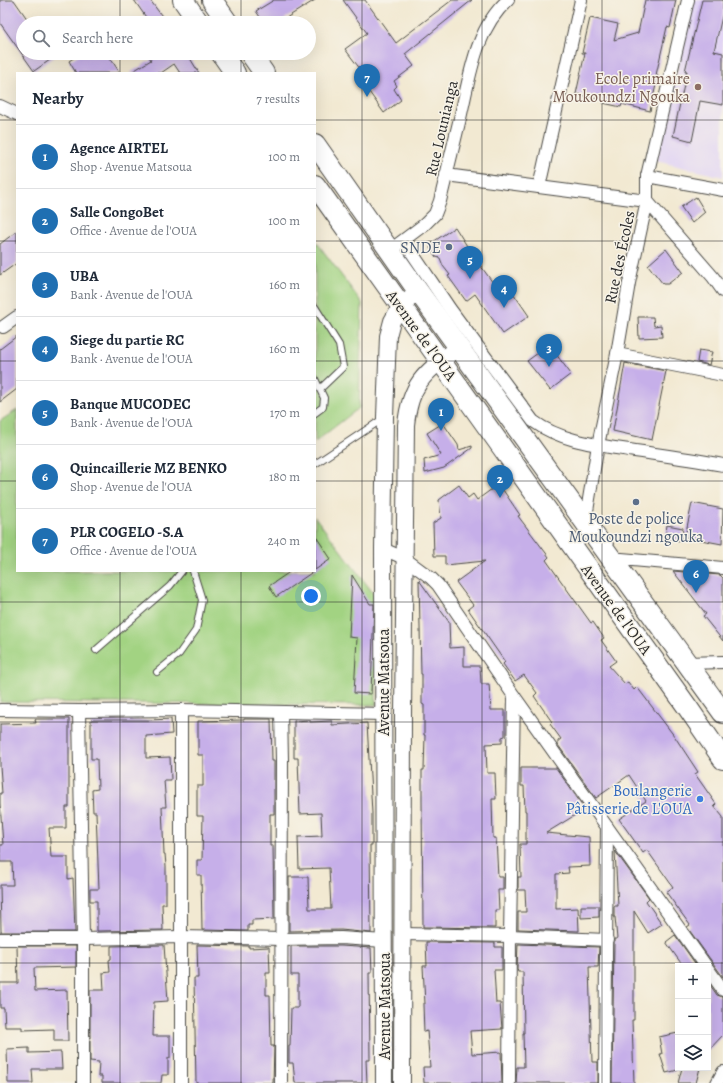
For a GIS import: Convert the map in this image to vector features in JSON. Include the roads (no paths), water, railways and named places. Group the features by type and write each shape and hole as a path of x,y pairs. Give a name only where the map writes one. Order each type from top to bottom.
{"main road":[{"path":"183,0 195,16"},
{"path":"212,0 223,16"},
{"path":"226,60 234,72"},
{"path":"255,60 263,72"},
{"name":"Avenue de l'OUA","path":"316,145 397,245 418,292 444,313 458,347 526,426 585,523 723,713"},
{"name":"Avenue de l'OUA","path":"316,186 401,307 441,360 723,759"}],"street":[{"name":"Rue Lounianga","path":"397,245 425,224 435,214 440,201 476,53 491,21 502,5 508,0"},
{"path":"539,187 581,0"},
{"name":"Rue des Écoles","path":"585,523 598,445 617,354 629,283 647,201 647,176 688,0"},
{"path":"0,106 16,114"},
{"path":"446,175 647,201 718,278 723,291"},
{"path":"647,176 723,190"},
{"path":"397,245 526,426 543,429 554,434 598,445 723,465"},
{"name":"Avenue Matsoua","path":"384,1083 383,549 388,336 392,321 401,307 418,292"},
{"path":"3,327 16,318"},
{"name":"Avenue Matsoua","path":"402,1083 406,425 410,400 416,386 430,370 458,347"},
{"path":"617,354 723,375"},
{"path":"383,549 404,558 438,585 514,696 704,963"},
{"path":"610,558 723,568"},
{"path":"686,662 723,662"},
{"path":"509,1083 514,696"},
{"path":"0,710 181,710 383,714"},
{"path":"181,710 181,1083"},
{"path":"79,711 83,939 83,1083"},
{"path":"281,712 281,1083"},
{"path":"605,1083 607,827"},
{"path":"403,934 607,940"},
{"path":"0,939 180,937 281,939 341,938 384,941"},
{"path":"711,973 723,990"},
{"path":"717,1083 723,1072"}],"lane":[{"path":"316,309 339,345 343,367 320,389"},
{"path":"316,382 324,398 323,407 316,411"},
{"path":"316,463 385,417"},
{"path":"96,650 170,586 181,572"},
{"path":"157,672 179,654 196,630 202,600 193,572"}],"place":[{"name":"Ecole primaire Moukoundzi Ngouka","path":"698,87"},
{"name":"PLR COGELO -S.A","path":"367,97"},
{"name":"SNDE","path":"449,247"},
{"name":"Banque MUCODEC","path":"470,279"},
{"name":"Siege du partie RC","path":"504,308"},
{"name":"UBA","path":"549,367"},
{"name":"Agence AIRTEL","path":"441,431"},
{"name":"Salle CongoBet","path":"500,498"},
{"name":"Poste de police Moukoundzi ngouka","path":"636,502"},
{"name":"Quincaillerie MZ BENKO","path":"696,593"},
{"name":"Boulangerie Pâtisserie de L'OUA","path":"700,799"}]}
